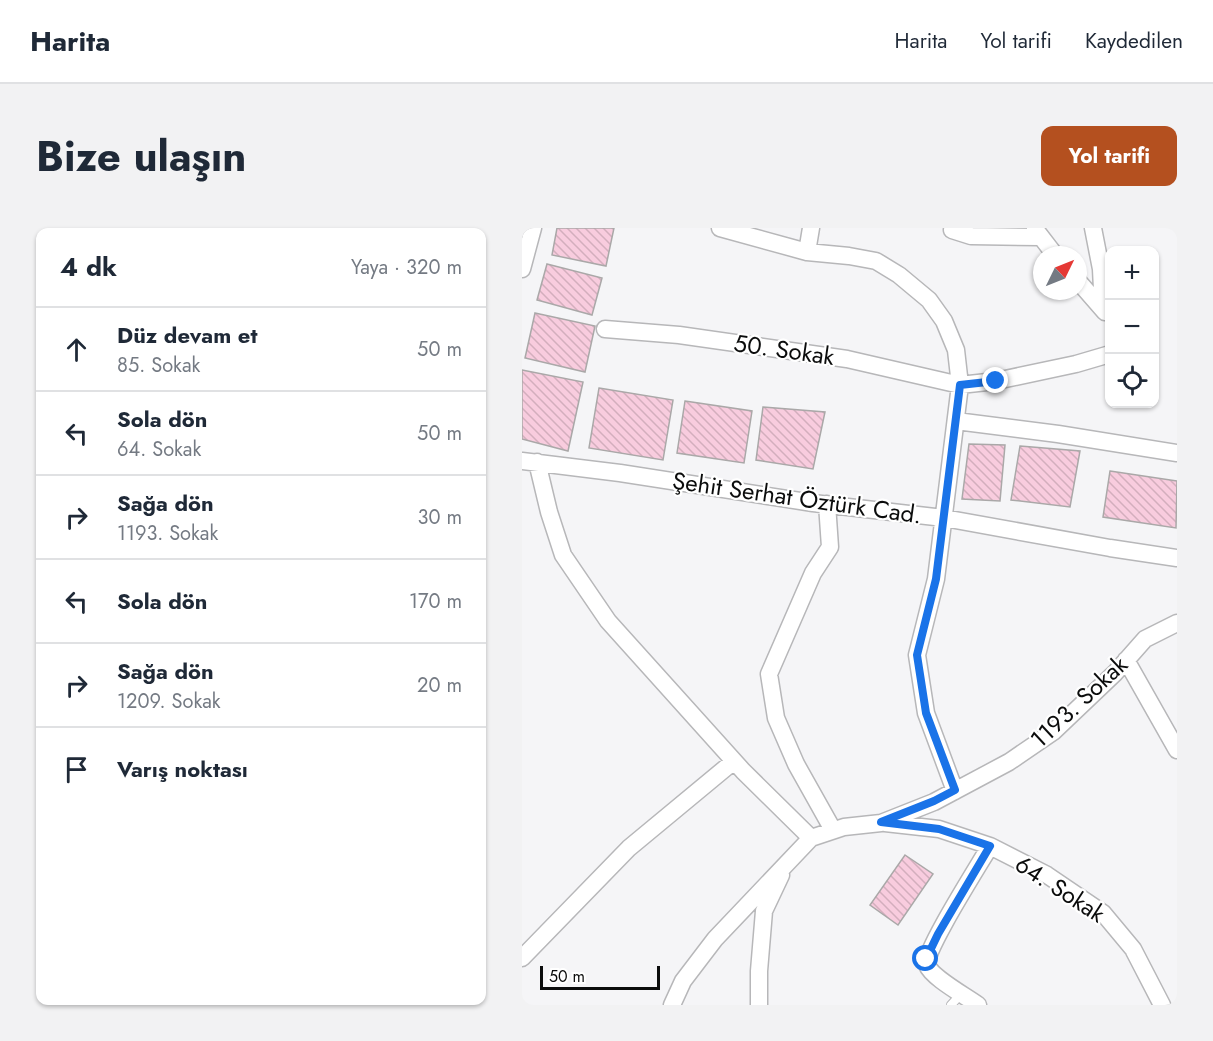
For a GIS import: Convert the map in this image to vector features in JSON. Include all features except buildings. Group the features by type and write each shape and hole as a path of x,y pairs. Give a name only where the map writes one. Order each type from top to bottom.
{"street":[{"path":"522,269 533,228"},
{"path":"720,228 807,252 876,261 899,275 929,300 944,321 956,350 960,385 936,579 917,655 926,713 955,790"},
{"path":"807,252 811,228"},
{"path":"1093,228 1105,304"},
{"path":"952,230 971,236 1037,232 1048,246"},
{"path":"1087,291 1105,312"},
{"name":"50. Sokak","path":"605,329 679,335 847,359 960,385 996,381 1105,355"},
{"path":"956,421 1177,453"},
{"path":"529,462 549,512 562,555 608,621 734,761 811,838 715,939 683,981 672,1005"},
{"name":"Şehit Serhat Öztürk Cad.","path":"529,462 944,518 1177,558"},
{"path":"827,504 830,548 813,573 769,674 776,718 796,764 833,830"},
{"name":"1193. Sokak","path":"811,838 844,827 881,822 934,801 1009,762 1053,732 1126,660 1144,639 1177,623"},
{"path":"1126,660 1177,750"},
{"path":"522,958 629,848 734,761"},
{"name":"64. Sokak","path":"881,822 939,829 990,846 1047,875 1103,913 1133,950 1162,1005"},
{"path":"978,1005 956,999 926,964 926,959 938,934 990,846"},
{"path":"759,1005 764,910 788,860"}],"route":[{"path":"926,959 938,934 990,846 939,829 881,822 955,790 926,713 917,655 936,579 960,385 996,381"}]}
